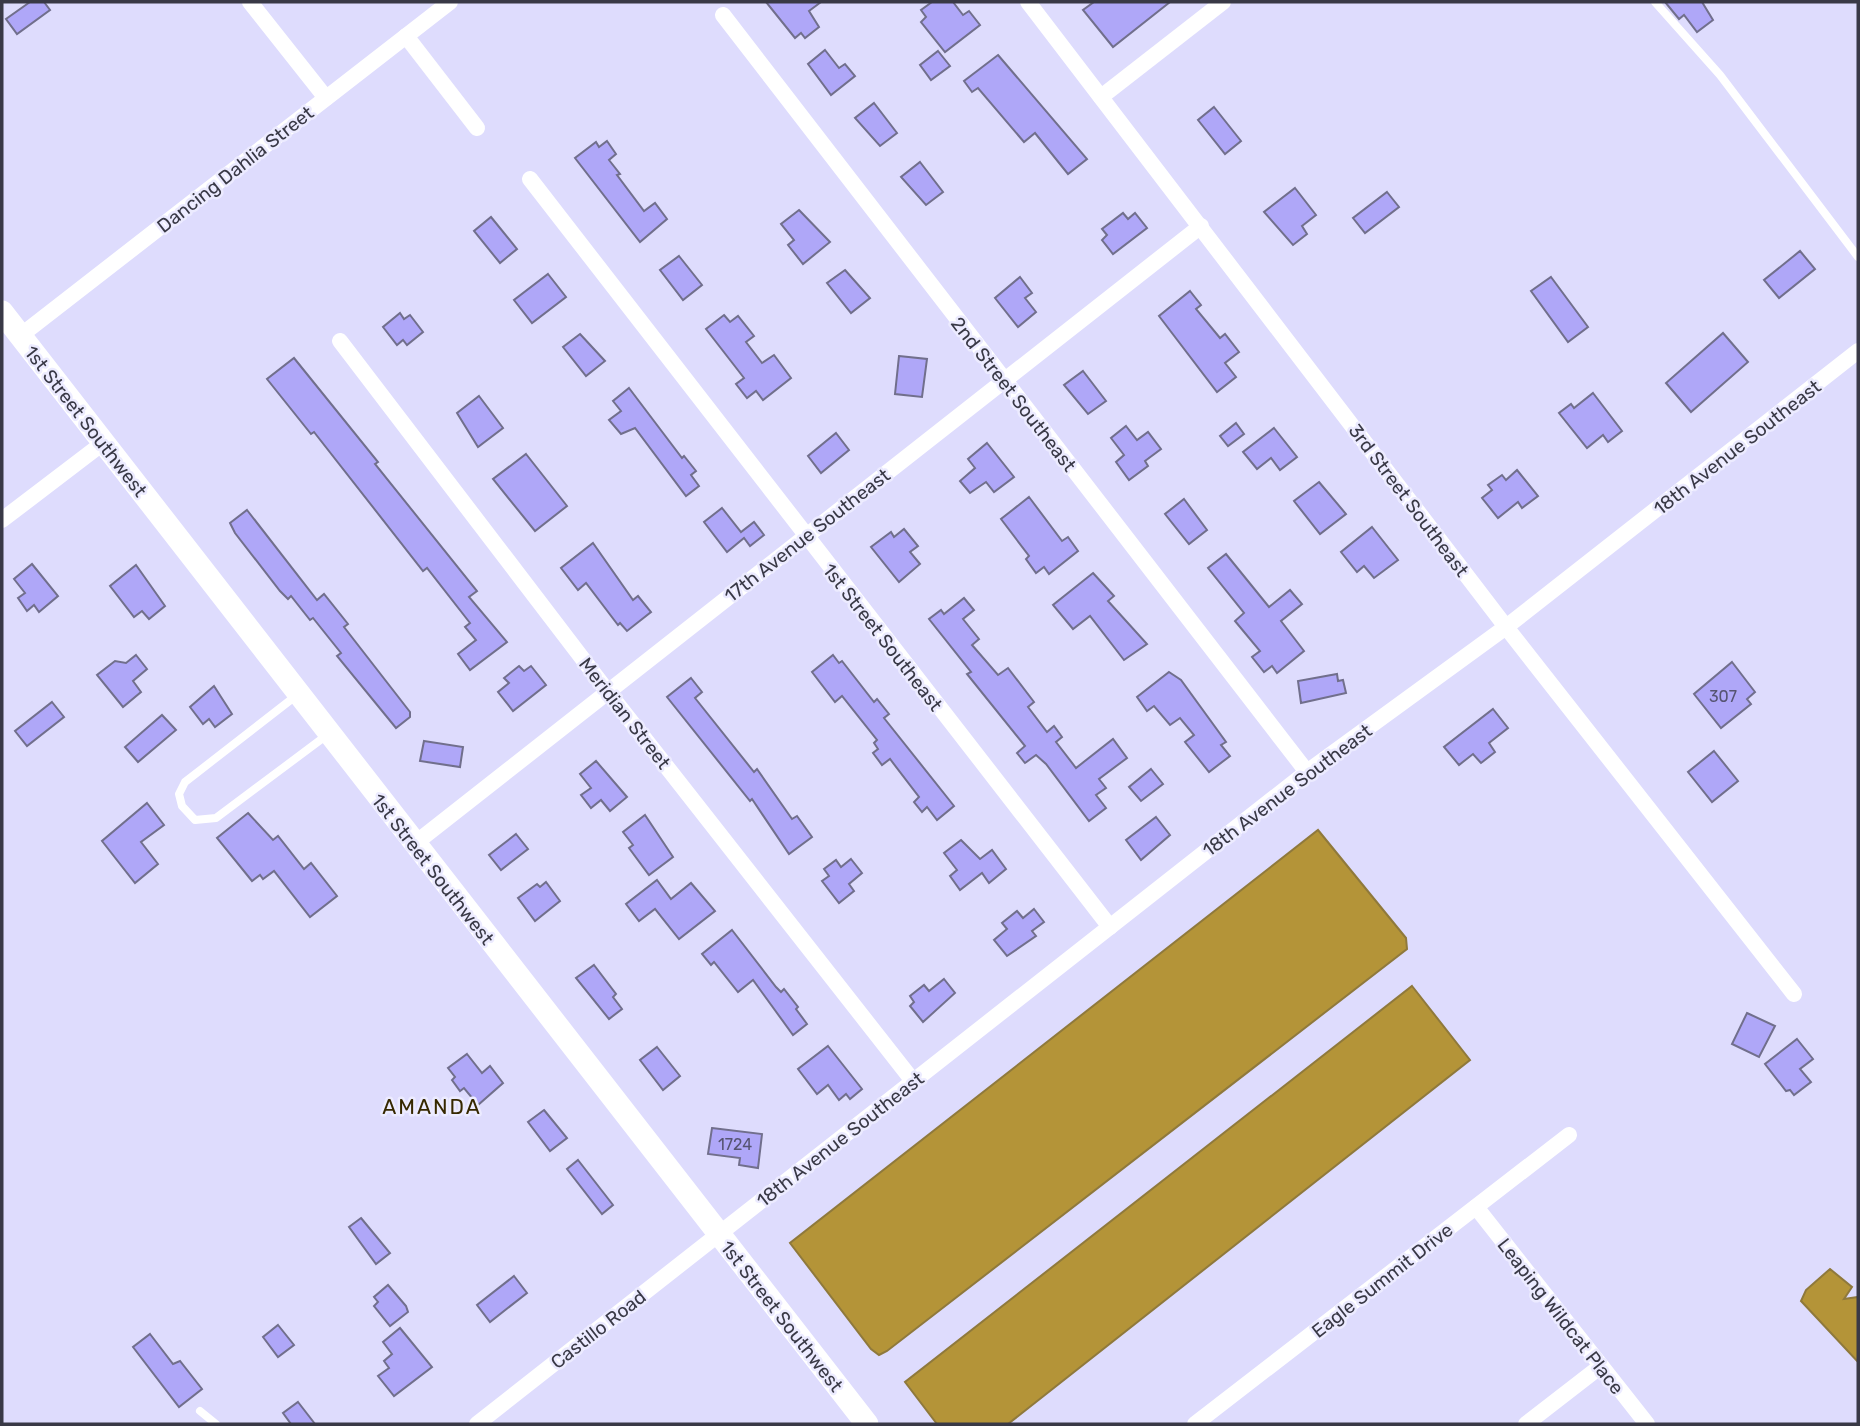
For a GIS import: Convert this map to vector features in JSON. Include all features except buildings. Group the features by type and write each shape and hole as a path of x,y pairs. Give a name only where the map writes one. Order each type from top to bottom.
{"street":[{"path":"250,2 326,98"},
{"name":"Dancing Dahlia Street","path":"20,336 450,2"},
{"name":"3rd Street Southeast","path":"1028,2 1506,627 1794,994"},
{"path":"1101,97 1223,2"},
{"name":"2nd Street Southeast","path":"723,15 1307,772"},
{"path":"406,36 477,128"},
{"name":"1st Street Southeast","path":"530,179 1110,927"},
{"name":"17th Avenue Southeast","path":"414,845 1201,226"},
{"name":"1st Street Southwest","path":"2,312 297,695 867,1424"},
{"name":"Meridian Street","path":"340,341 608,692 913,1082"},
{"name":"18th Avenue Southeast","path":"718,1234 1307,772 1506,627 1858,351"},
{"path":"2,520 103,443"},
{"name":"Eagle Summit Drive","path":"1195,1424 1569,1135"},
{"name":"Leaping Wildcat Place","path":"1476,1207 1647,1424"},
{"name":"Castillo Road","path":"477,1424 718,1234"},
{"path":"1526,1424 1601,1366"}],"lane":[{"path":"1656,2 1720,75 1858,257"},
{"path":"297,695 185,782 179,794 187,814 195,820 216,818 328,734"},
{"path":"200,1411 216,1424"}],"shaded area":[{"path":"1318,830 1406,938 1407,949 887,1351 879,1355 871,1349 790,1243"},
{"path":"1412,986 1470,1060 1008,1424 937,1424 905,1382"},
{"path":"1830,1269 1852,1287 1844,1299 1858,1297 1858,1362 1801,1301 1806,1290"}],"district":[{"name":"AMANDA","path":"432,1107"}]}
